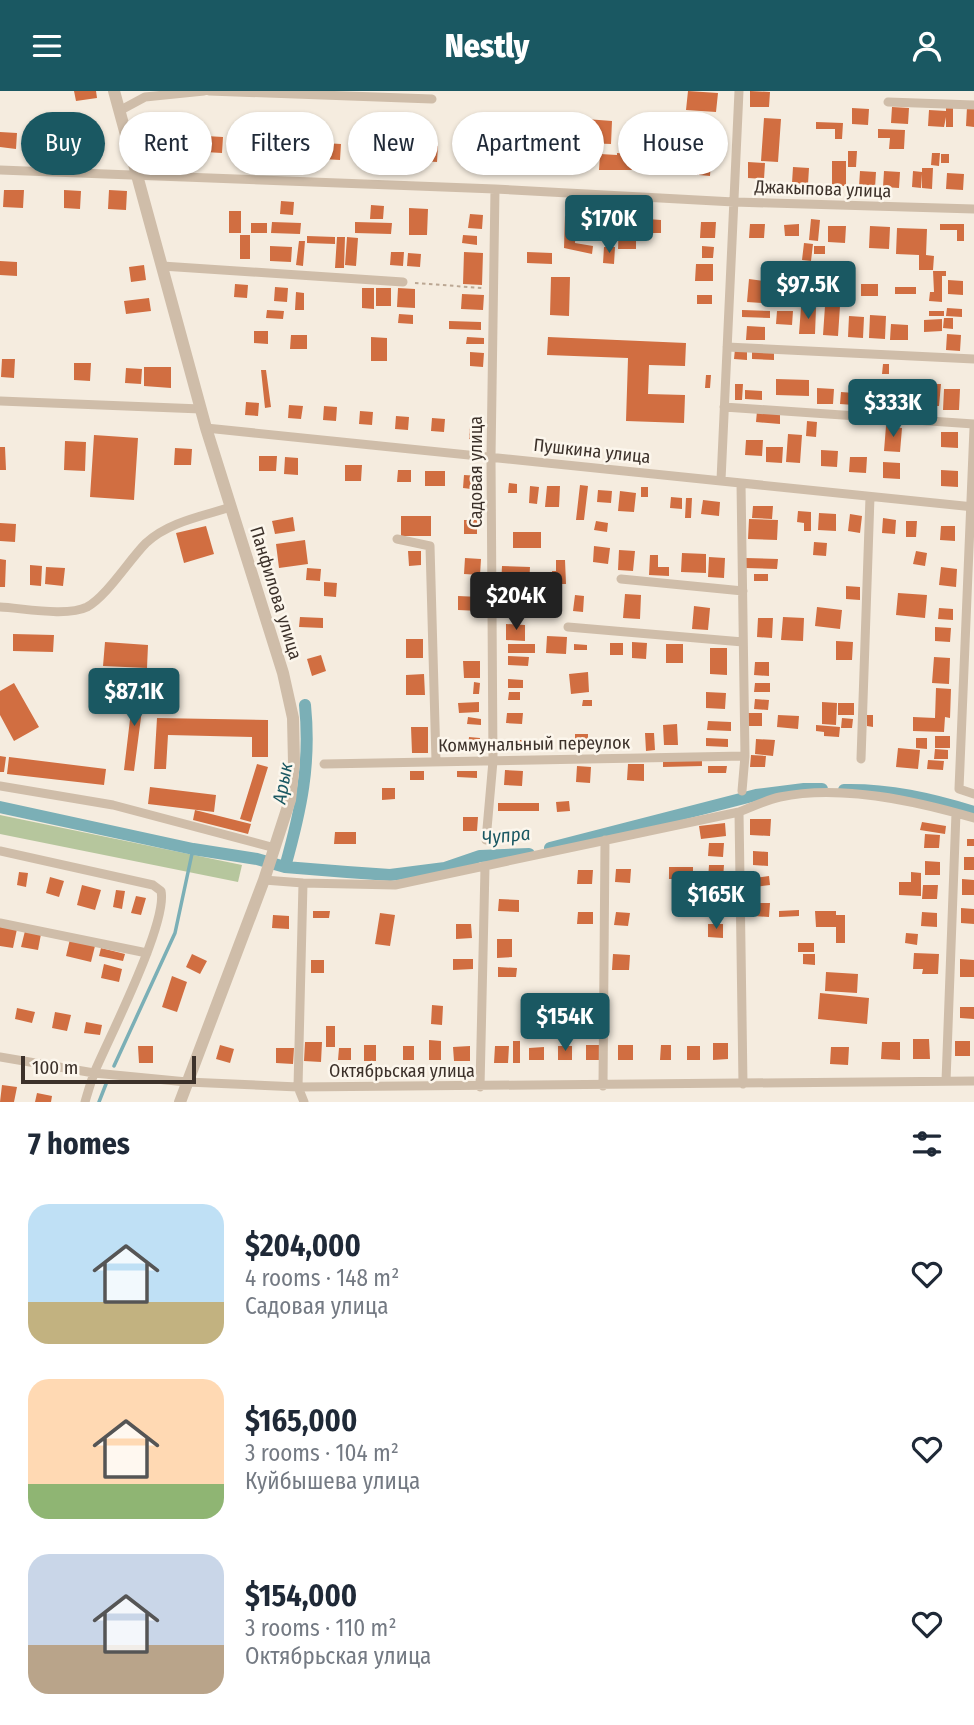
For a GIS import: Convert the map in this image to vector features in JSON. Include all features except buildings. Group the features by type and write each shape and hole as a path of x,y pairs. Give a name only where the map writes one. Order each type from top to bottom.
{"street":[{"name":"Панфилова улица","path":"114,91 206,428 283,673 293,718 290,800 264,880 180,1102"},
{"path":"119,111 145,97 207,91 432,99"},
{"path":"721,480 739,91"},
{"path":"888,102 974,105"},
{"name":"Джакыпова улица","path":"0,170 495,189 734,202 974,209"},
{"name":"Садовая улица","path":"486,839 493,761 491,457 495,189"},
{"path":"162,266 403,282"},
{"path":"727,347 974,359"},
{"path":"0,401 201,409"},
{"path":"724,407 974,426 973,507 959,789 974,794"},
{"name":"Пушкина улица","path":"206,428 973,507"},
{"path":"741,484 745,757 742,792"},
{"path":"861,759 870,497"},
{"path":"0,607 68,611 86,607 148,541 173,526 231,507"},
{"path":"397,539 430,546 436,761"},
{"path":"621,579 743,591"},
{"path":"568,627 743,642"},
{"name":"Коммунальный переулок","path":"324,764 745,757"},
{"path":"0,786 113,805 275,848"},
{"path":"264,880 396,885 739,812 779,797 811,793 848,793 921,804 974,818"},
{"path":"739,812 743,1084"},
{"path":"946,1081 956,813"},
{"path":"603,1086 605,840"},
{"path":"0,851 153,885 161,891 163,901 146,953 94,1073 85,1102"},
{"path":"480,1087 485,867"},
{"path":"303,883 298,1087 304,1102"},
{"path":"0,923 146,953"},
{"name":"Октябрьская улица","path":"0,1056 94,1073 187,1082 298,1087 974,1081"}],"path":[{"path":"403,282 494,289"}],"green space":[{"path":"0,815 242,865 238,882 0,834"}],"waterway":[{"name":"Арык","path":"285,867 296,826 306,767 305,705"},
{"name":"Чупра","path":"550,848 756,795 822,789"},
{"name":"Чупра","path":"844,790 910,796 974,812"},
{"name":"Чупра","path":"0,807 285,867 390,875 445,868 480,856 529,854"},
{"path":"114,1066 175,933 193,849"},
{"path":"99,1102 106,1084"}]}
